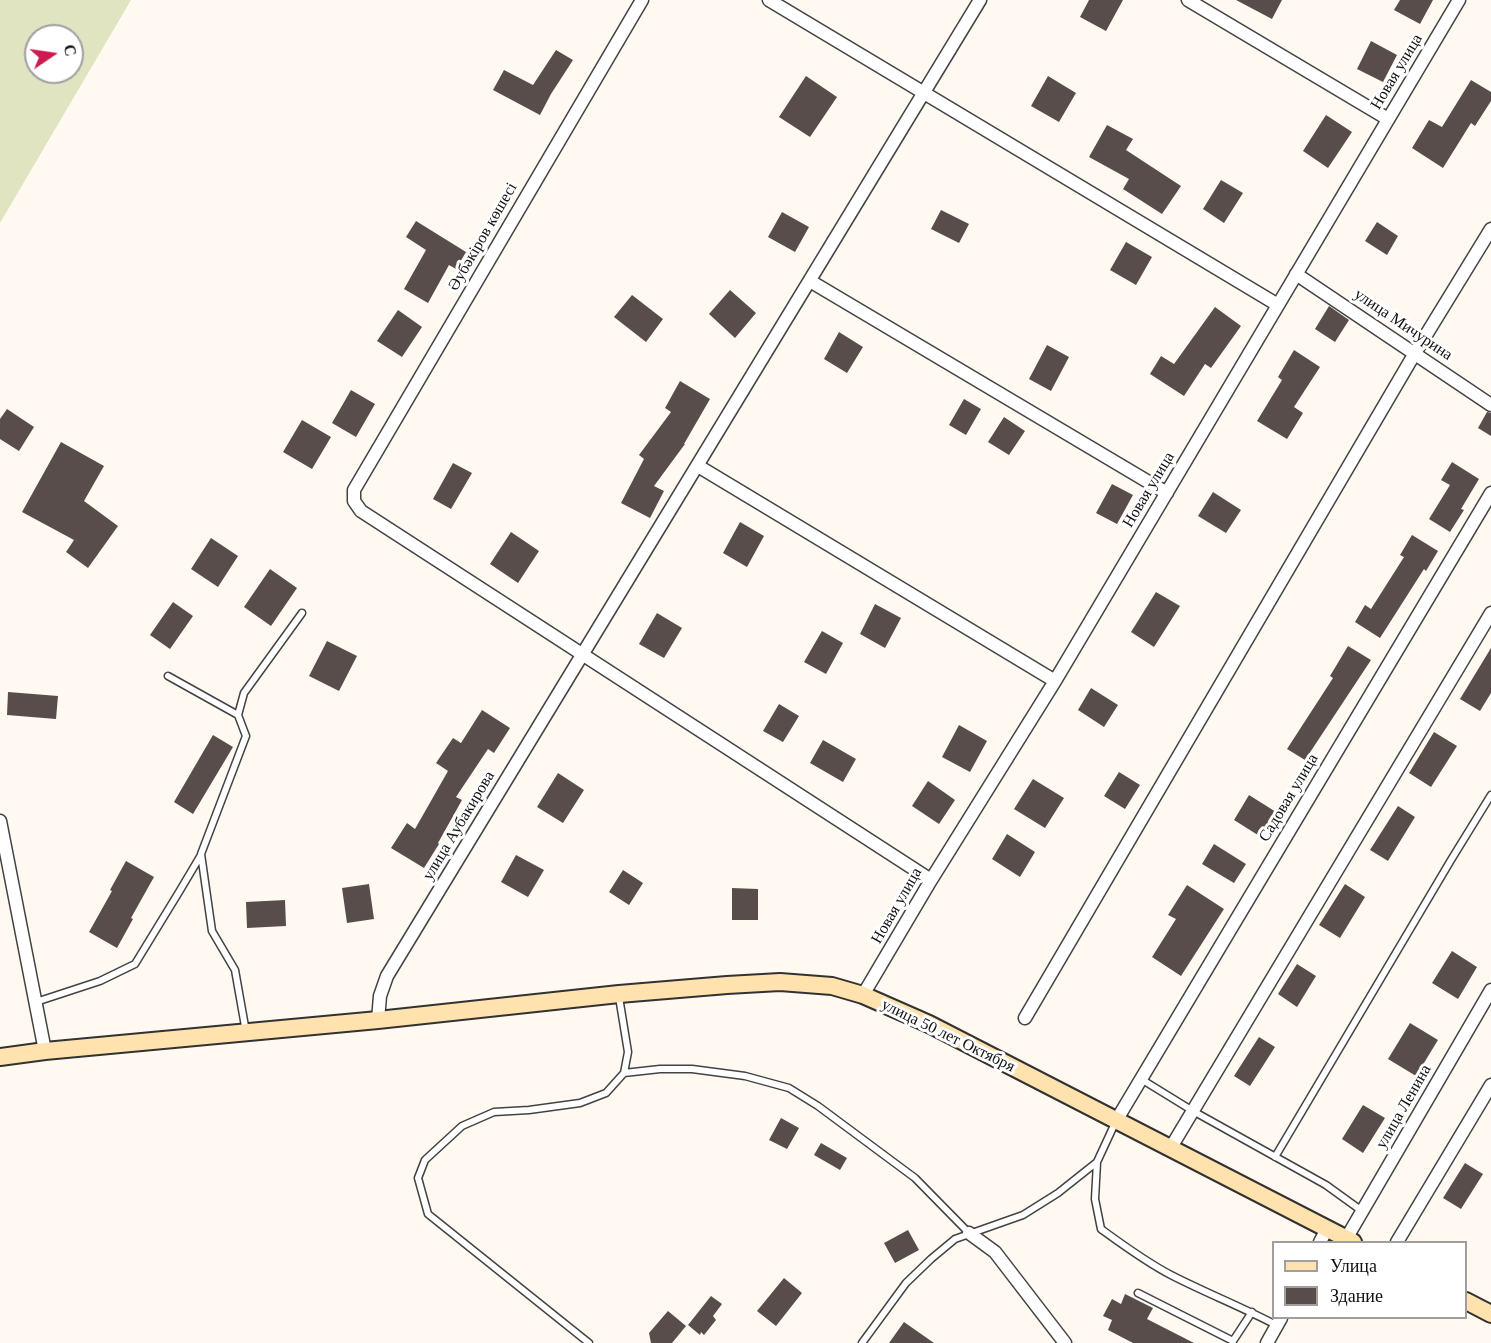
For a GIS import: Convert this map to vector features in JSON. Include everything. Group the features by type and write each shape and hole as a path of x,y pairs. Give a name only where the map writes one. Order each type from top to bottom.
{"main road":[{"name":"улица 50 лет Октября","path":"0,1057 619,994 780,982 832,986 863,995 929,1024 1170,1149 1323,1236 1350,1241"},
{"path":"1467,1302 1491,1314"}],"street":[{"name":"Әубәкіров көшесі","path":"582,655 361,511 354,501 354,490 642,0"},
{"path":"769,0 1278,305"},
{"name":"улица Аубакирова","path":"378,1020 380,996 387,976 980,0"},
{"path":"1188,0 1389,119"},
{"name":"Новая улица","path":"863,995 931,880 1055,681 1459,0"},
{"path":"1025,1018 1415,353 1491,229"},
{"name":"улица Мичурина","path":"1296,274 1491,405"},
{"path":"810,281 1167,493"},
{"path":"698,466 1055,681"},
{"name":"Садовая улица","path":"1116,1120 1491,493"},
{"path":"1170,1149 1491,613"},
{"path":"582,655 931,880"},
{"path":"0,821 45,1051"},
{"name":"улица Ленина","path":"1350,1241 1362,1212 1491,990"},
{"path":"1398,1241 1491,1084"},
{"path":"969,1233 995,1252 1065,1343"},
{"path":"1267,1343 1279,1321"}],"lane":[{"path":"237,715 244,693 302,613"},
{"path":"36,1002 100,981 135,964 201,854 246,736 237,715 168,676"},
{"path":"1275,1157 1450,860 1491,795"},
{"path":"201,854 212,931 235,970 246,1032"},
{"path":"589,1343 428,1214 418,1178 425,1160 462,1126 494,1112 580,1103 606,1093 624,1073 628,1052 619,994"},
{"path":"624,1073 692,1069 745,1076 789,1088 818,1106 915,1178 969,1233"},
{"path":"1141,1079 1193,1111 1326,1185 1362,1212"},
{"path":"1116,1120 1097,1162 1095,1199 1101,1229 1170,1274 1252,1312 1272,1319"},
{"path":"862,1343 906,1283 955,1239 1023,1215 1058,1193 1097,1162"},
{"path":"1138,1293 1233,1341 1252,1312"}],"green space":[{"path":"0,0 131,0 84,80 84,24 24,24 24,84 82,84 0,223"}],"building":[{"path":"1089,0 1123,0 1106,31 1080,17"},
{"path":"1236,0 1282,0 1272,19"},
{"path":"1400,0 1433,0 1420,24 1394,10"},
{"path":"1371,41 1397,55 1383,82 1357,69"},
{"path":"556,50 573,60 540,115 493,90 504,70 533,85"},
{"path":"806,76 837,97 810,137 779,117"},
{"path":"1048,76 1076,93 1059,122 1031,106"},
{"path":"1471,80 1491,92 1491,101 1475,126 1471,123 1443,168 1412,148 1429,120 1442,127"},
{"path":"1326,115 1352,132 1328,168 1303,151"},
{"path":"1107,125 1133,139 1126,150 1181,186 1162,214 1123,189 1129,179 1089,157"},
{"path":"1221,180 1243,193 1224,223 1203,209"},
{"path":"941,210 969,224 959,243 931,229"},
{"path":"782,212 809,227 795,252 768,237"},
{"path":"416,221 466,252 456,269 449,265 428,303 404,289 426,250 406,237"},
{"path":"1377,222 1398,236 1387,255 1365,241"},
{"path":"1126,242 1152,257 1136,285 1110,270"},
{"path":"730,290 756,313 735,338 709,314"},
{"path":"632,295 663,319 646,342 614,317"},
{"path":"1329,306 1349,320 1335,342 1315,329"},
{"path":"1215,307 1241,326 1211,368 1205,364 1184,396 1150,374 1161,356 1174,364"},
{"path":"398,310 422,327 402,357 377,341"},
{"path":"839,332 863,347 847,373 824,359"},
{"path":"1047,345 1069,357 1051,391 1029,379"},
{"path":"1294,350 1320,367 1294,407 1303,413 1287,439 1257,421 1282,380 1278,377"},
{"path":"680,381 710,399 685,444 654,486 664,491 650,518 621,503 644,459 639,455 671,412 665,408"},
{"path":"351,390 375,404 356,437 332,423"},
{"path":"964,399 981,409 966,435 949,425"},
{"path":"7,409 34,427 19,451 0,439 0,419"},
{"path":"1487,412 1491,413 1491,436 1478,428"},
{"path":"1004,417 1025,431 1009,455 988,442"},
{"path":"302,420 331,437 312,469 283,452"},
{"path":"61,442 104,466 84,501 118,526 88,568 66,552 74,540 22,512"},
{"path":"1452,462 1479,479 1450,532 1429,519 1450,485 1441,480"},
{"path":"453,463 472,473 451,509 433,499"},
{"path":"1112,484 1133,495 1117,524 1096,513"},
{"path":"1213,492 1241,510 1226,533 1198,516"},
{"path":"740,522 764,536 747,567 723,553"},
{"path":"511,532 539,551 518,583 490,564"},
{"path":"1412,535 1438,551 1380,638 1355,622 1365,605 1371,609 1404,557 1400,555"},
{"path":"211,538 238,556 218,587 191,569"},
{"path":"270,569 297,588 271,626 244,607"},
{"path":"1156,592 1180,606 1154,647 1131,632"},
{"path":"173,602 193,616 170,649 150,635"},
{"path":"875,604 901,618 885,648 860,634"},
{"path":"657,613 682,628 664,658 639,644"},
{"path":"822,631 843,643 826,674 804,662"},
{"path":"327,641 357,656 339,691 309,676"},
{"path":"1348,646 1371,660 1305,760 1287,749 1333,678 1330,676"},
{"path":"1491,648 1491,693 1480,711 1460,699"},
{"path":"1091,688 1118,705 1104,727 1078,710"},
{"path":"8,692 58,696 56,719 7,715"},
{"path":"779,704 799,716 783,742 763,731"},
{"path":"482,710 510,728 494,753 488,749 456,797 462,800 424,868 391,848 407,823 415,829 448,771 436,763 453,738 461,743"},
{"path":"959,725 987,741 970,772 942,757"},
{"path":"1434,732 1457,746 1431,787 1409,773"},
{"path":"213,735 233,747 193,814 174,802"},
{"path":"823,740 856,759 843,782 810,763"},
{"path":"1119,772 1140,785 1125,809 1104,796"},
{"path":"558,773 584,790 563,823 537,807"},
{"path":"1033,779 1064,798 1045,828 1014,809"},
{"path":"928,781 955,800 939,824 912,806"},
{"path":"1249,795 1276,812 1261,837 1234,820"},
{"path":"1398,806 1415,817 1388,861 1370,850"},
{"path":"1007,834 1035,852 1020,877 992,859"},
{"path":"1214,844 1246,864 1234,883 1202,864"},
{"path":"516,855 544,870 528,897 501,882"},
{"path":"126,861 154,877 117,948 89,932"},
{"path":"623,870 643,883 629,905 609,892"},
{"path":"369,884 374,919 347,923 342,888"},
{"path":"1345,884 1365,897 1340,938 1319,925"},
{"path":"1187,885 1224,909 1181,976 1152,957 1176,919 1168,915"},
{"path":"732,888 758,889 758,920 732,920"},
{"path":"285,900 286,926 247,928 246,902"},
{"path":"1452,951 1477,967 1458,999 1432,983"},
{"path":"1297,964 1316,976 1297,1007 1278,994"},
{"path":"1410,1023 1438,1040 1416,1076 1388,1059"},
{"path":"1259,1037 1275,1047 1250,1086 1234,1076"},
{"path":"1363,1105 1385,1118 1363,1153 1342,1139"},
{"path":"781,1118 799,1128 787,1149 769,1140"},
{"path":"821,1143 847,1158 840,1170 814,1155"},
{"path":"1465,1163 1483,1174 1461,1209 1443,1198"},
{"path":"908,1230 919,1250 895,1263 884,1243"},
{"path":"784,1278 802,1293 776,1326 757,1311"},
{"path":"1125,1294 1153,1308 1147,1319 1194,1343 1133,1343 1108,1330 1112,1320 1103,1316 1112,1299 1121,1304"},
{"path":"711,1296 722,1304 713,1316 716,1320 704,1335 701,1332 700,1335 688,1325"},
{"path":"668,1311 686,1326 672,1343 651,1343 649,1333"},
{"path":"904,1322 934,1343 889,1343"}]}
